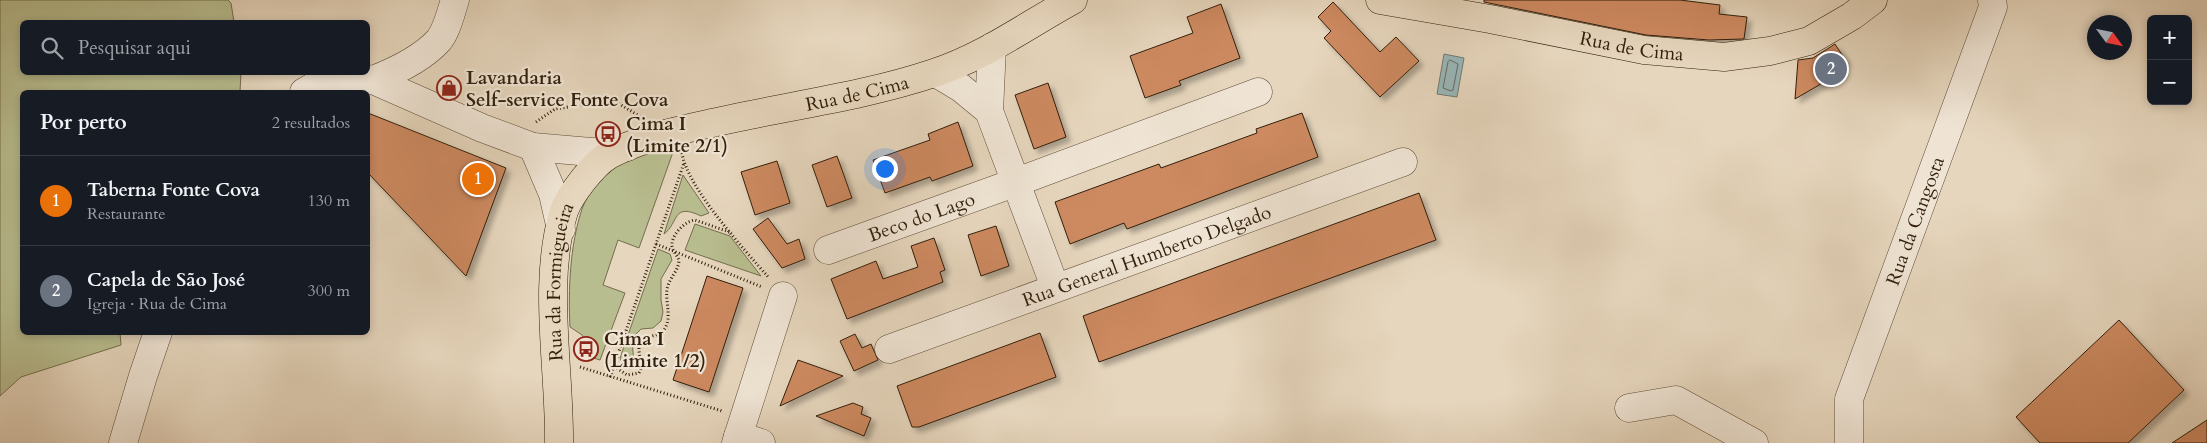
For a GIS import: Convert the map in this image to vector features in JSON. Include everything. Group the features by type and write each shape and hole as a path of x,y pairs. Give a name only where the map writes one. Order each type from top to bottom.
{"main road":[{"name":"Rua de Cima","path":"627,147 652,137 758,113 853,96 936,72 992,47 1073,0"},
{"name":"Rua de Cima","path":"1380,0 1499,21 1644,50 1724,56 1770,51 1809,41 1852,16 1873,0"},
{"name":"Rua da Formigueira","path":"559,443 560,403 554,311 556,253 565,210 580,183 606,156 627,147"}],"street":[{"path":"373,80 393,72 416,59 440,39 455,0"},
{"name":"Rua da Cangosta","path":"1849,443 1849,399 1993,7 1992,0"},
{"path":"992,47 988,111 1014,184 1055,288"},
{"path":"936,72 961,88 988,111"},
{"path":"307,90 321,82 352,76 373,80 527,145 591,152 627,147"},
{"name":"Beco do Lago","path":"828,250 1014,184 1258,92"},
{"path":"527,145 553,194 561,229"},
{"name":"Rua General Humberto Delgado","path":"889,349 1404,162"},
{"path":"745,435 783,296"},
{"path":"123,443 157,335"},
{"path":"1629,408 1676,400 1754,443"}],"path":[{"path":"527,145 532,127 542,116 554,109 606,100 616,102 637,113 647,124 652,137"},
{"path":"610,377 684,163 705,201 783,296"},
{"path":"614,366 627,375 639,373 641,365 640,342 645,338 660,334 666,327 668,317 667,289 679,262 672,246 682,226 691,221 732,233"},
{"path":"656,244 783,296"},
{"path":"556,360 610,377 745,435"}],"green space":[{"path":"0,0 228,0 231,3 234,20 20,20 20,75 241,75 240,90 20,90 20,335 120,335 121,345 21,377 0,396"},
{"path":"671,144 673,152 639,248 618,240 603,285 625,293 600,360 581,354 585,340 582,335 570,327 569,298 572,252 585,202 598,183 621,163"},
{"path":"683,175 709,213 701,216 685,211 677,216 664,234"},
{"path":"695,224 730,236 761,276 685,250"},
{"path":"658,249 670,254 672,260 661,279 663,312 661,321 653,328 641,329 632,338 634,366 630,369 623,364 620,358"}],"water":[{"path":"1444,54 1464,58 1457,97 1437,94"}],"building":[{"path":"1484,0 1680,0 1720,5 1719,14 1747,17 1744,39 1709,40 1646,35 1484,2"},
{"path":"1333,2 1380,52 1396,37 1419,61 1380,97 1324,38 1331,31 1318,17"},
{"path":"1221,4 1240,58 1179,81 1181,85 1145,98 1130,56 1193,33 1187,17"},
{"path":"1835,44 1846,61 1839,66 1843,71 1795,99 1798,60 1813,58"},
{"path":"1048,83 1066,137 1034,149 1015,95"},
{"path":"1302,113 1318,157 1127,229 1124,223 1070,244 1055,202 1159,164 1161,168 1257,133 1256,129"},
{"path":"370,114 506,168 466,276 370,175"},
{"path":"958,122 973,166 932,181 930,177 885,193 873,160 930,140 928,134"},
{"path":"837,156 852,198 827,207 812,165"},
{"path":"777,161 790,203 755,215 741,172"},
{"path":"1419,193 1436,240 1099,362 1083,316"},
{"path":"768,218 787,244 799,239 805,259 782,268 753,229"},
{"path":"996,226 1009,266 981,276 968,235"},
{"path":"934,238 945,270 940,272 943,282 847,319 831,279 876,261 883,279 918,267 911,246"},
{"path":"707,276 743,288 709,392 673,380"},
{"path":"2119,320 2184,390 2128,443 2040,443 2016,417"},
{"path":"1040,333 1056,377 919,427 912,427 897,386"},
{"path":"855,334 862,348 871,344 878,360 854,371 840,341"},
{"path":"798,360 843,376 780,406"},
{"path":"853,403 863,407 861,414 871,418 864,436 816,416"},
{"path":"2207,420 2207,443 2172,443"}],"place":[{"name":"Capela de São José","path":"1831,69"},
{"name":"Lavandaria Self-service Fonte Cova","path":"449,88"},
{"name":"Cima I (Limite 2/1)","path":"608,134"},
{"name":"Taberna Fonte Cova","path":"478,179"},
{"name":"Cima I (Limite 1/2)","path":"586,349"}]}
